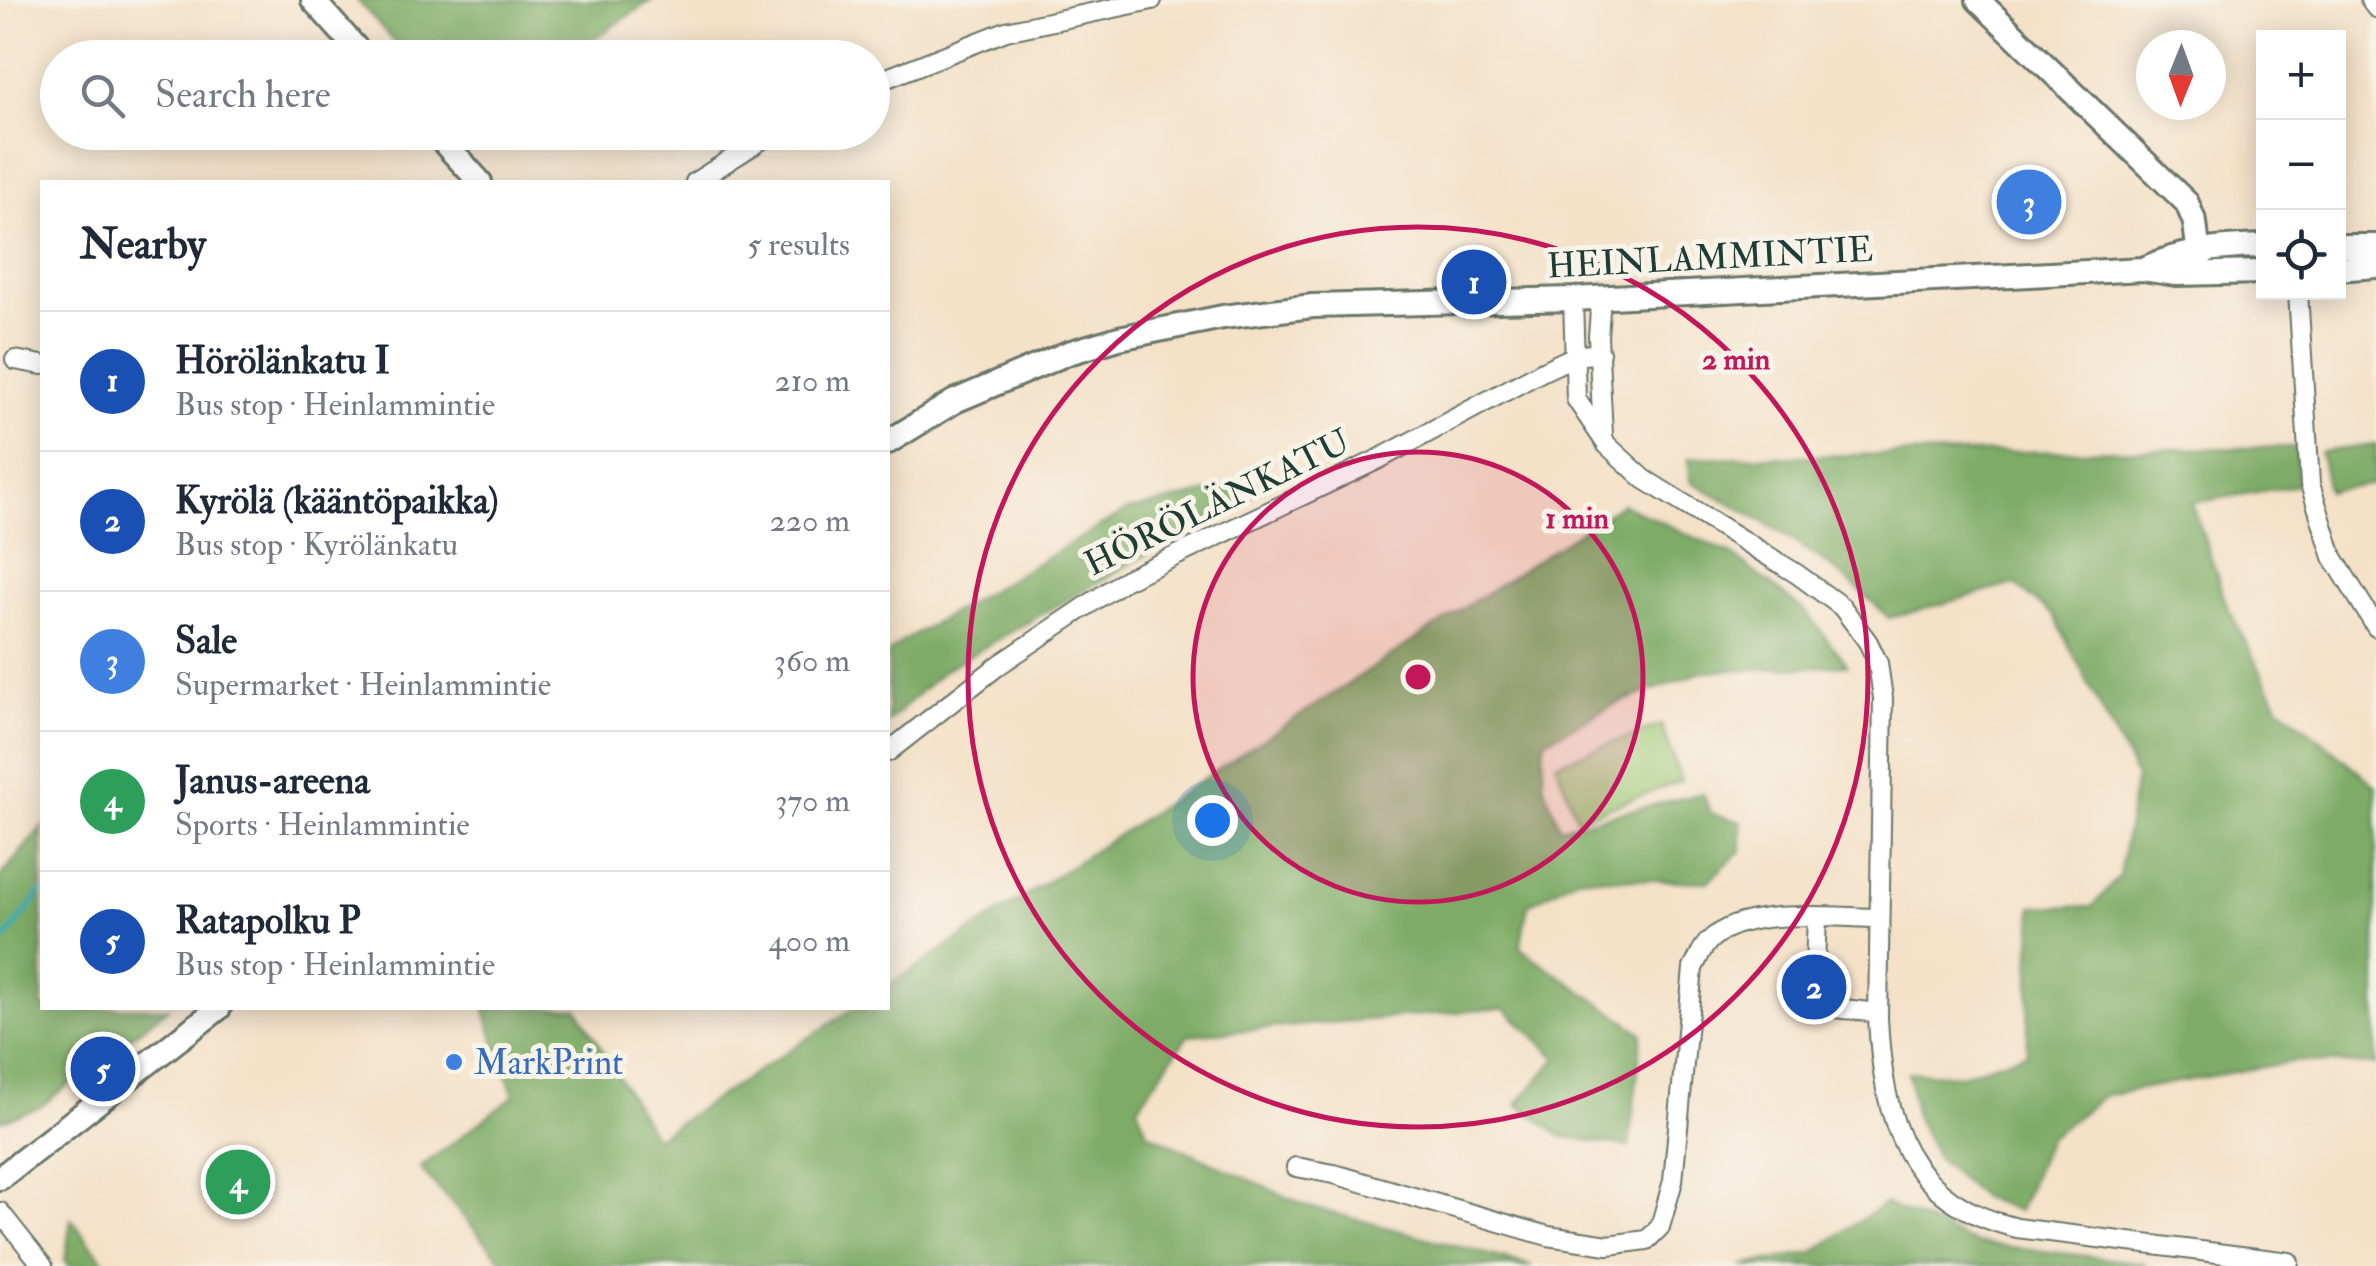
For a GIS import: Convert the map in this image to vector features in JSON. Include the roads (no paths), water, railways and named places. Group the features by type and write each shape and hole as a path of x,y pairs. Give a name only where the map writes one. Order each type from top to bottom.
{"street":[{"path":"313,0 349,40"},
{"path":"890,77 1006,31 1152,0"},
{"path":"1978,0 2188,203 2195,224 2201,274"},
{"path":"2370,0 2376,8"},
{"path":"451,150 478,180"},
{"path":"698,180 746,150"},
{"name":"HEINLAMMINTIE","path":"2143,269 2199,249 2256,246"},
{"path":"2346,246 2376,246"},
{"path":"2346,268 2376,266"},
{"name":"HEINLAMMINTIE","path":"890,441 955,401 1068,353 1172,326 1313,306 1601,298 2143,269 2201,274 2256,272"},
{"path":"1601,298 1604,440"},
{"path":"1573,299 1576,399 1622,462 1827,595 1842,607 1878,663 1883,698 1880,1066 1894,1122 1921,1174 1959,1206 1984,1220 2017,1228 2289,1262"},
{"path":"2298,300 2310,484 2333,557 2376,628"},
{"name":"HÖRÖLÄNKATU","path":"890,750 1028,644 1124,580 1379,459 1575,356 1600,353"},
{"path":"14,360 40,364"},
{"path":"1296,1167 1334,1174 1548,1236 1608,1244 1647,1240 1660,1227 1673,1180 1693,968 1706,944 1729,928 1760,918 1879,918"},
{"path":"1817,918 1814,987 1835,1008 1878,1013"},
{"path":"0,1178 217,1010"},
{"path":"0,1212 43,1266"}],"waterway":[{"path":"0,946 40,894"}],"place":[{"name":"Sale","path":"2029,202"},
{"name":"Hörölänkatu I","path":"1474,282"},
{"name":"Kyrölä (kääntöpaikka)","path":"1814,987"},
{"name":"MarkPrint","path":"454,1062"},
{"name":"Ratapolku P","path":"103,1069"},
{"name":"Janus-areena","path":"238,1182"}]}
